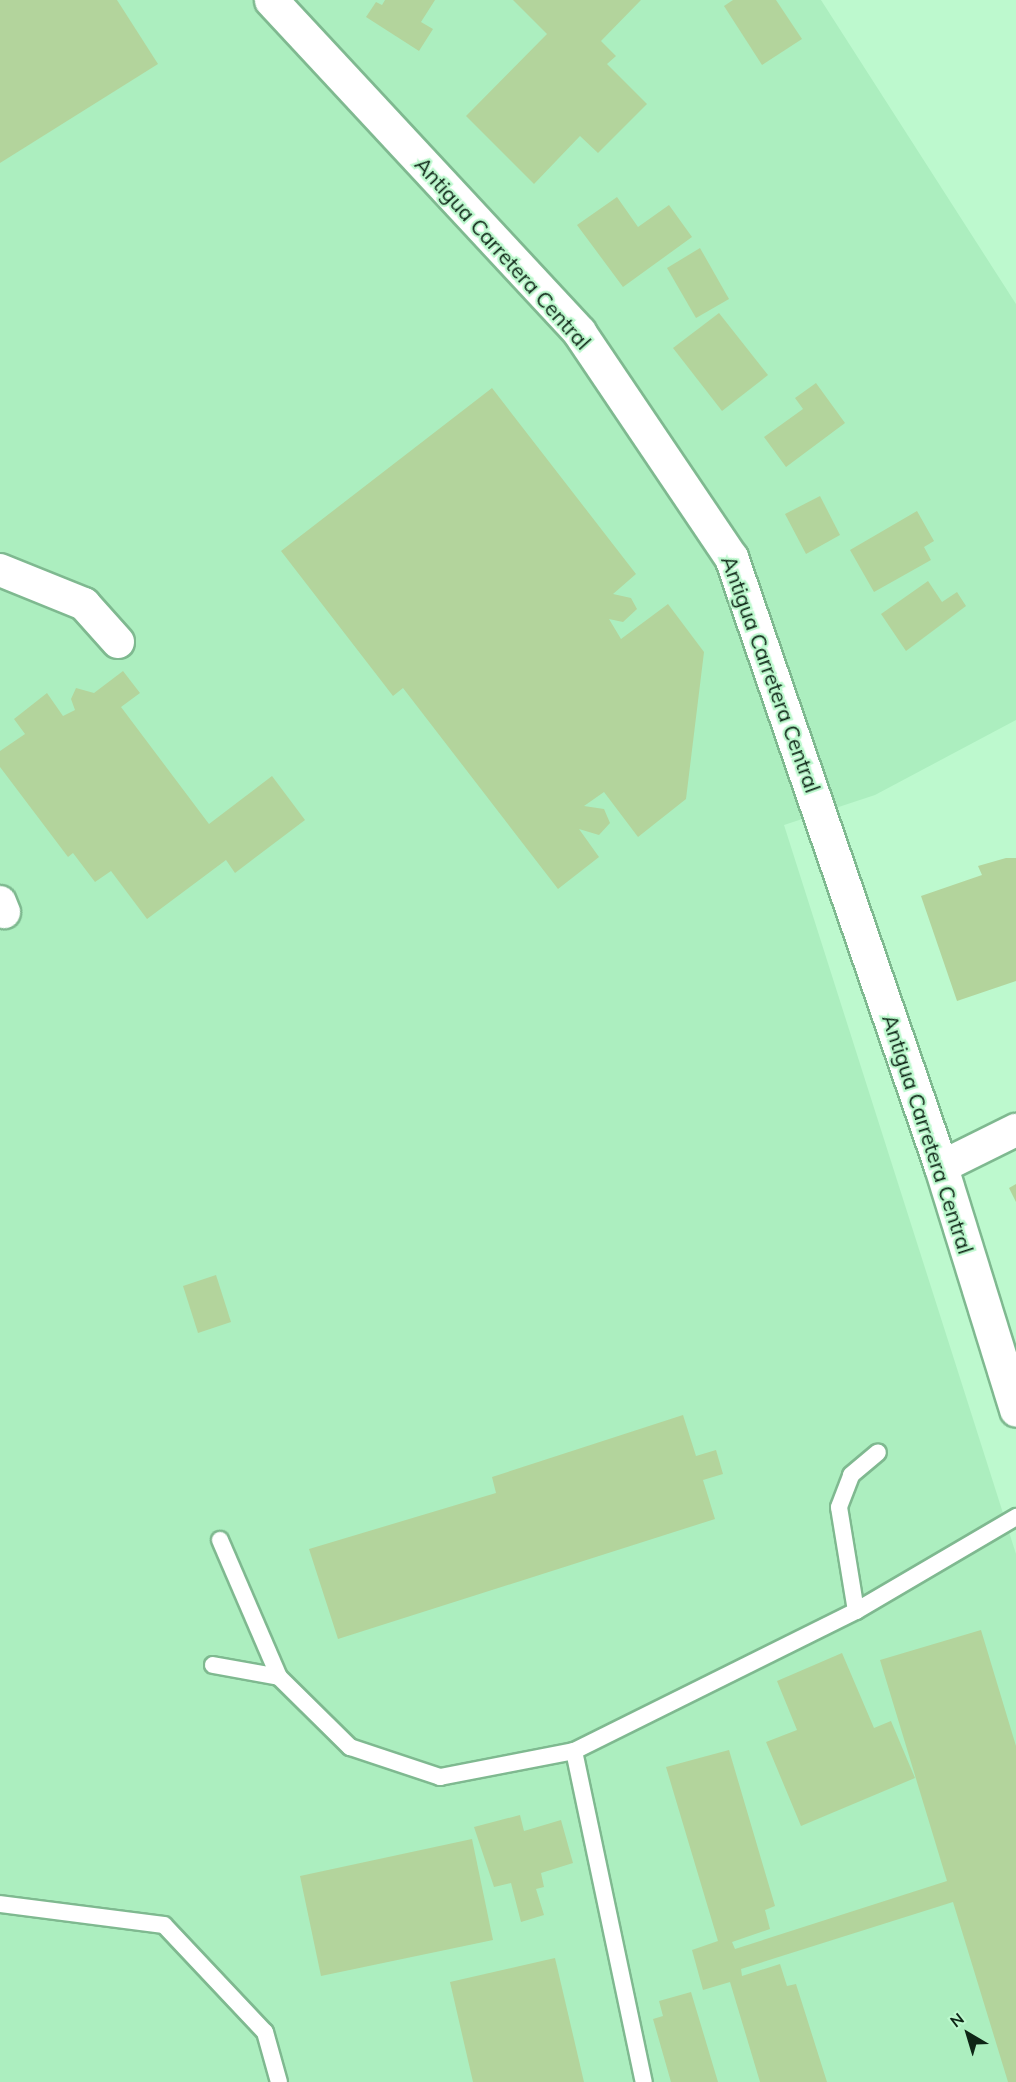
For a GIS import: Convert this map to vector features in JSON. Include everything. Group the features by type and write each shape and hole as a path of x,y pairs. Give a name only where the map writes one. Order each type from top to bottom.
{"street":[{"name":"Antigua Carretera Central","path":"271,0 579,332 731,557 940,1167 1016,1410"},
{"path":"0,570 84,604 118,642"},
{"path":"940,1167 1016,1130"}],"lane":[{"path":"856,1611 839,1507 851,1475 878,1452"},
{"path":"220,1539 279,1677 350,1747 440,1777 574,1750 856,1611 1016,1517"},
{"path":"213,1665 279,1677"},
{"path":"574,1750 644,2082"},
{"path":"0,1904 164,1925 264,2032 279,2082"}],"shaded area":[{"path":"0,0 821,0 1016,304 1016,720 875,795 784,825 1016,1554 1016,2082 0,2082"}],"building":[{"path":"0,0 117,0 158,64 0,163"},
{"path":"385,0 435,0 421,22 433,29 419,51 366,17 376,2 382,5"},
{"path":"513,0 641,0 601,41 616,56 607,64 647,104 598,153 580,136 534,184 466,116 547,34"},
{"path":"733,0 776,0 802,39 762,65 724,6"},
{"path":"617,197 638,227 669,205 692,237 623,287 577,225"},
{"path":"700,248 729,299 696,318 667,268"},
{"path":"719,313 768,375 722,411 673,348"},
{"path":"816,383 845,423 786,467 764,437 803,409 795,398"},
{"path":"492,388 636,574 613,594 631,598 637,609 623,622 609,619 621,639 668,604 704,652 686,799 638,837 604,792 584,806 604,809 610,823 599,835 579,829 599,857 558,889 403,688 393,696 281,551"},
{"path":"820,496 840,535 806,554 785,514"},
{"path":"917,511 934,541 924,547 931,560 874,592 850,550"},
{"path":"928,581 942,602 957,592 966,606 906,651 881,614"},
{"path":"123,671 140,693 121,707 209,824 272,776 305,820 235,873 226,860 147,919 111,871 95,882 73,853 68,857 0,767 0,751 25,734 14,719 47,693 63,716 75,710 71,699 76,688 94,693"},
{"path":"1006,858 1016,858 1016,981 957,1001 921,896 982,875 978,866"},
{"path":"1016,1184 1016,1202 1009,1188"},
{"path":"216,1275 231,1322 198,1333 183,1286"},
{"path":"683,1415 696,1456 716,1450 723,1474 703,1480 715,1519 338,1639 309,1549 496,1493 492,1477"},
{"path":"981,1630 1016,1746 1016,2082 1008,2082 953,1902 741,1969 742,1976 780,1964 787,1986 796,1984 827,2082 760,2082 730,1982 703,1990 692,1950 718,1941 666,1767 729,1750 775,1906 765,1910 770,1929 732,1942 735,1949 947,1881 880,1660"},
{"path":"842,1653 874,1728 891,1721 915,1778 801,1826 766,1742 797,1730 777,1681"},
{"path":"520,1815 524,1831 561,1820 573,1863 541,1873 544,1887 536,1889 544,1915 521,1922 511,1883 494,1887 474,1827"},
{"path":"472,1839 493,1940 321,1976 300,1876"},
{"path":"555,1958 584,2082 473,2082 450,1982"},
{"path":"691,1992 718,2082 671,2082 653,2019 663,2016 659,2001"}]}
